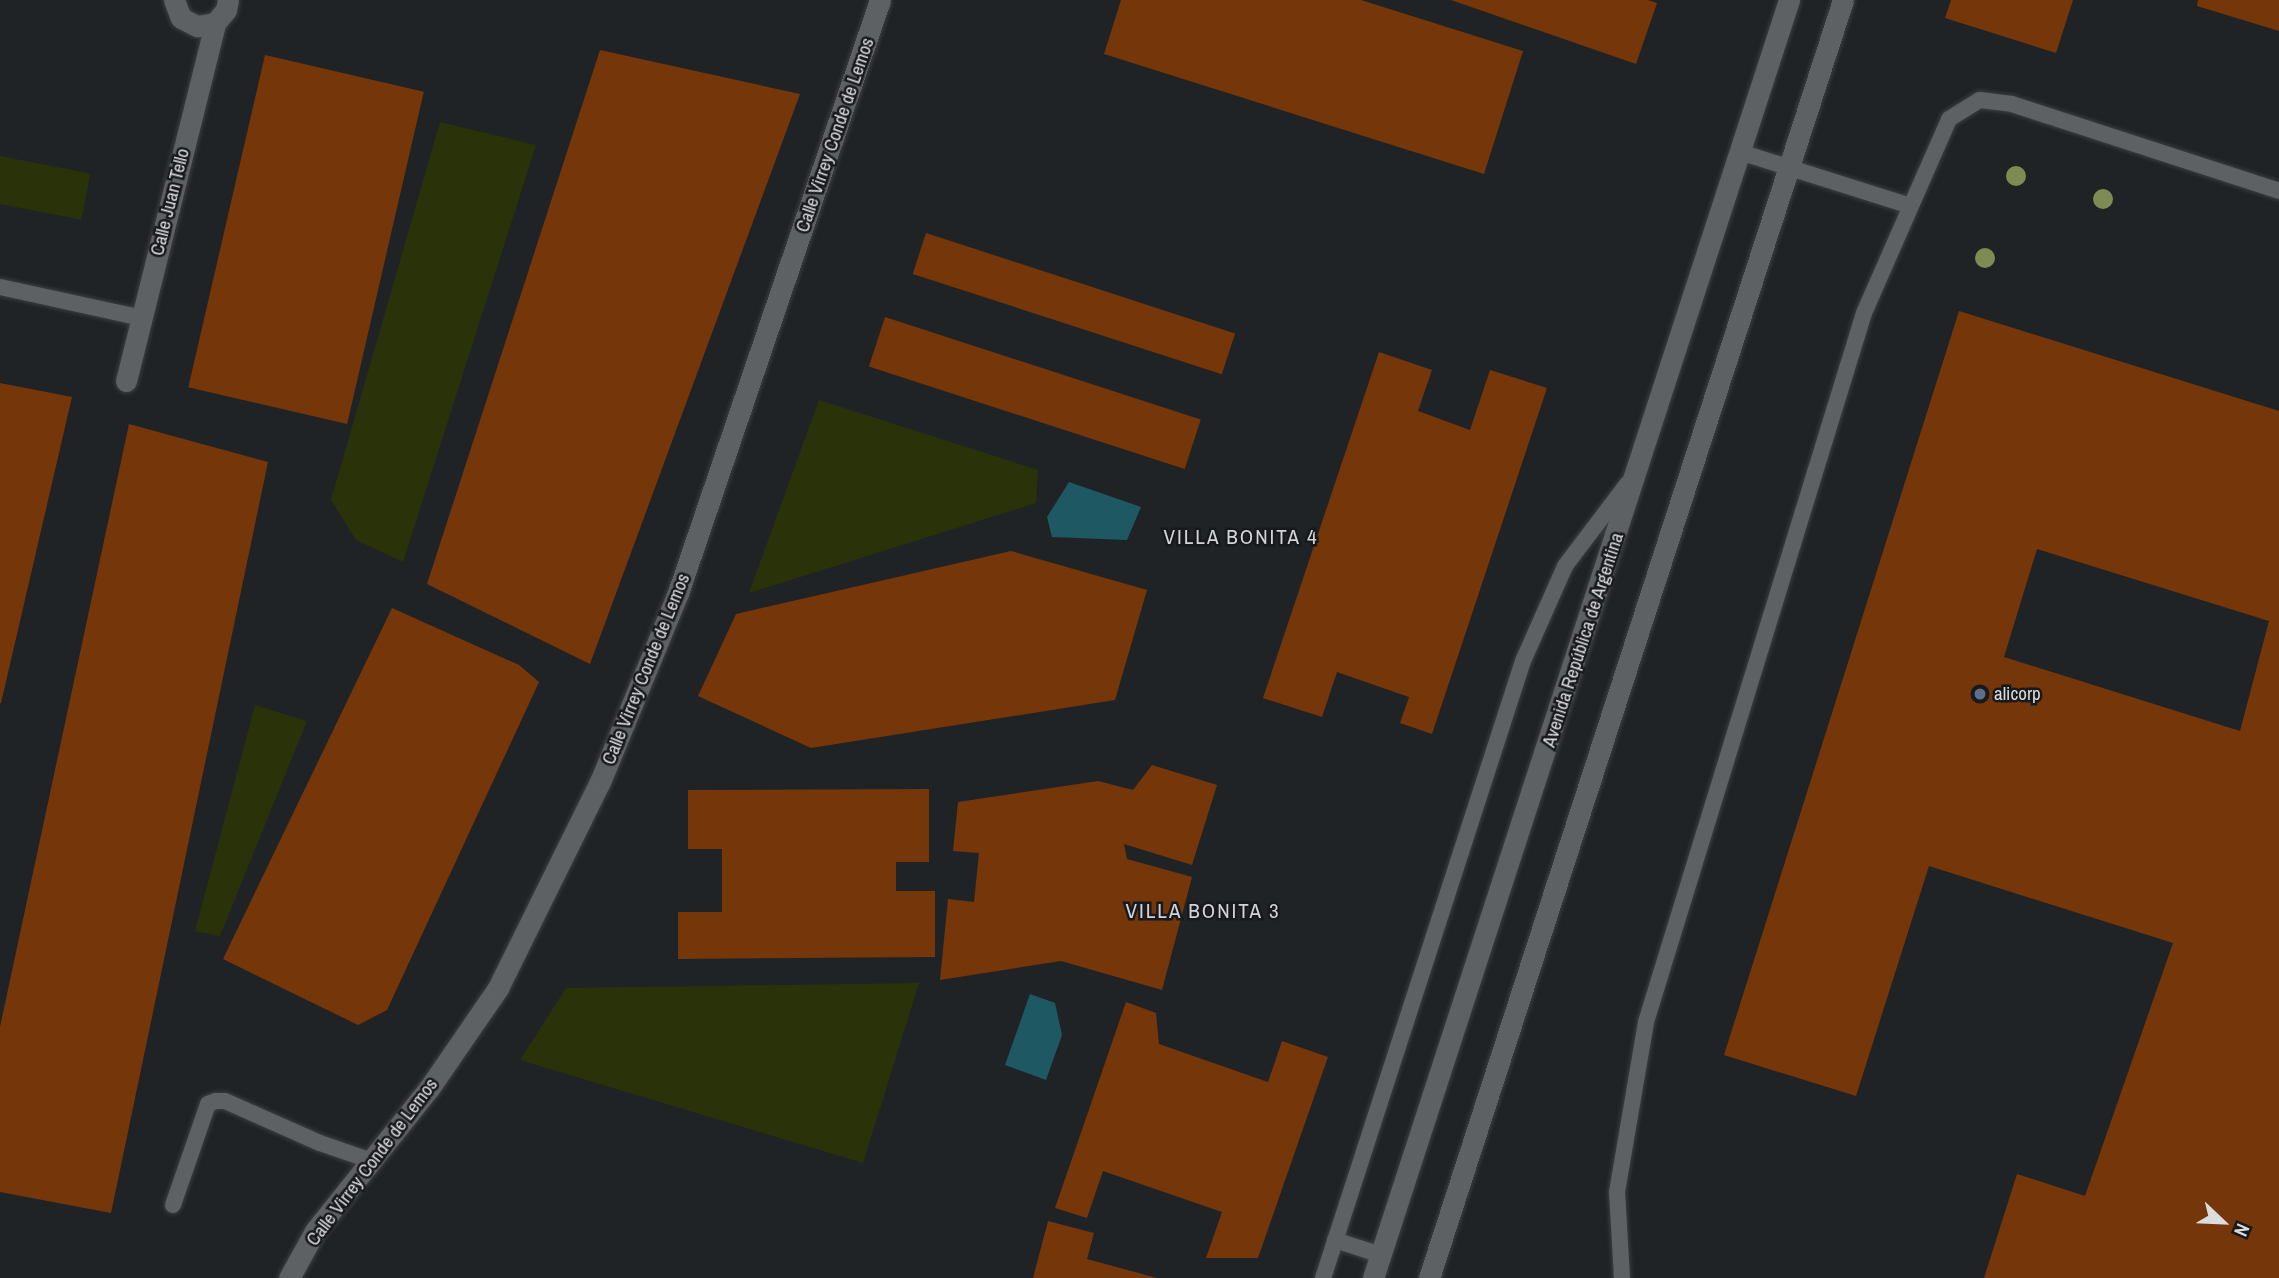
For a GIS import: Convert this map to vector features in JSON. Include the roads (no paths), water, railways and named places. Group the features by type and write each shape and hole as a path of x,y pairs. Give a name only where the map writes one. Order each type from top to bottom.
{"main road":[{"path":"174,0 176,11 188,23 206,26 215,23"},
{"name":"Calle Juan Tello","path":"126,381 215,23 226,10 228,0"},
{"name":"Calle Virrey Conde de Lemos","path":"289,1278 315,1231 369,1160 430,1087 498,988 600,782 678,593 880,0"},
{"name":"Avenida República de Argentina","path":"1373,1278 1789,0"},
{"path":"1429,1278 1843,0"}],"lane":[{"path":"1622,1278 1617,1192 1646,1022 1864,313 1949,119 1980,100 2012,104 2279,191"},
{"path":"1740,152 1910,206"},
{"path":"0,287 142,318"},
{"path":"1323,1278 1523,661 1565,566 1638,470"},
{"path":"173,1205 208,1104 216,1101 225,1101 320,1143 369,1160"},
{"path":"1335,1240 1381,1255"}],"water":[{"path":"1069,482 1141,507 1127,540 1052,537 1047,517"},
{"path":"1030,994 1055,1003 1062,1035 1046,1080 1005,1065"}],"place":[{"name":"alicorp","path":"1980,694"}],"district":[{"name":"VILLA BONITA 4","path":"1241,537"},
{"name":"VILLA BONITA 3","path":"1203,911"}]}
